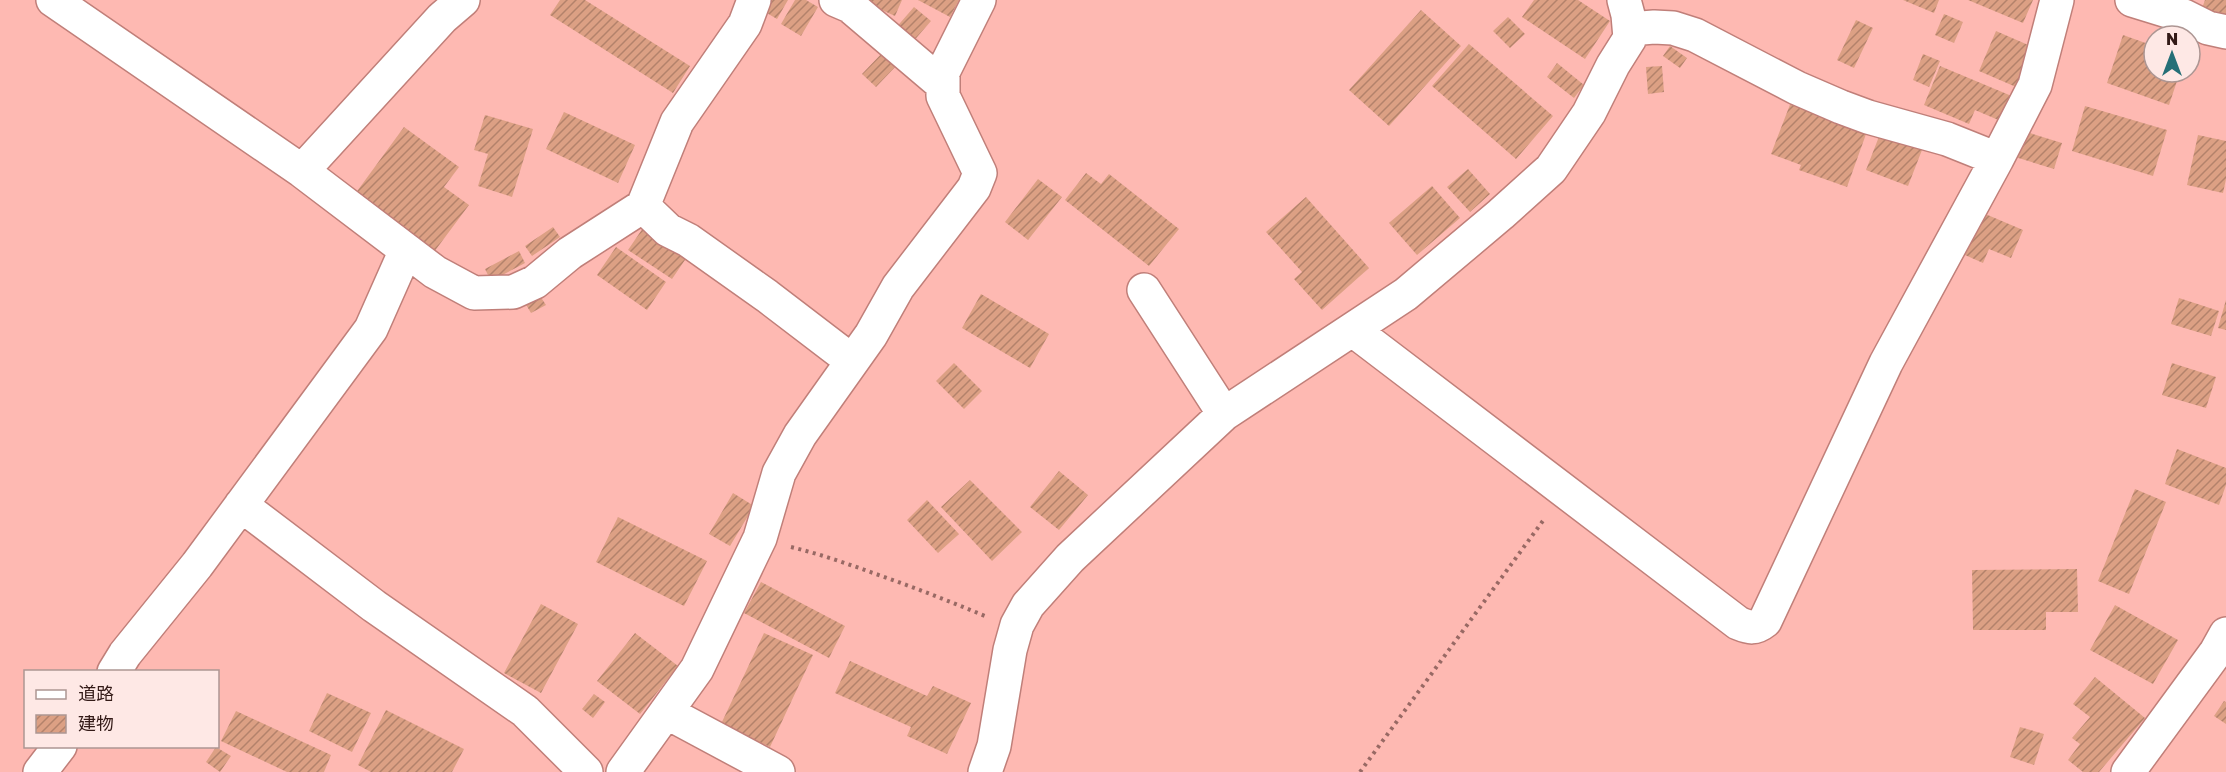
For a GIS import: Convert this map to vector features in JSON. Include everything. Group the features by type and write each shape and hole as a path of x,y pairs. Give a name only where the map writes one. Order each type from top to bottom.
{"street":[{"path":"52,0 302,171 435,272 474,293 513,292 535,282 570,253 643,206 678,122 745,24 754,0"},
{"path":"302,171 441,18 463,0"},
{"path":"836,0 850,6 943,85"},
{"path":"623,772 697,669 760,538 779,472 800,435 871,334 898,287 966,201 980,173 943,96 943,72 979,0"},
{"path":"1353,330 1738,623 1756,627 1765,621 1886,363 1998,159 2034,85 2057,0"},
{"path":"2132,0 2184,16 2208,28 2226,32"},
{"path":"1627,14 1654,27 1673,28 1695,35 1797,88 1841,107 1947,139 1998,159"},
{"path":"985,772 994,746 1010,650 1016,630 1028,605 1070,558 1224,414 1406,294 1551,169 1589,113 1613,65 1630,38 1627,14"},
{"path":"643,206 668,230 688,240 767,296 852,361"},
{"path":"115,670 125,654 197,565 371,329 406,250"},
{"path":"1144,290 1224,414"},
{"path":"241,505 374,606 525,711 586,772"},
{"path":"2128,772 2223,647"},
{"path":"666,712 778,772"}],"path":[{"path":"1360,772 1564,491"},
{"path":"760,538 811,552 946,599 1016,630"}],"building":[{"path":"560,0 585,0 690,66 673,93 550,15"},
{"path":"762,0 788,0 777,19 758,8"},
{"path":"795,0 806,0 818,7 801,36 781,24"},
{"path":"860,0 902,0 895,16"},
{"path":"918,0 959,0 950,17"},
{"path":"1534,0 1578,0 1610,21 1585,59 1522,17"},
{"path":"1903,0 1939,0 1934,13"},
{"path":"1968,0 2033,0 2023,23"},
{"path":"2205,0 2226,0 2226,21 2201,11"},
{"path":"914,7 931,21 911,44 894,30"},
{"path":"1421,10 1461,46 1389,126 1349,90"},
{"path":"1944,14 1963,22 1954,43 1935,35"},
{"path":"1508,17 1525,34 1510,48 1493,31"},
{"path":"1856,20 1873,28 1854,68 1837,60"},
{"path":"1996,31 2040,50 2023,90 1979,71"},
{"path":"2123,35 2142,42 2142,84 2176,84 2169,105 2107,83"},
{"path":"1469,44 1553,116 1516,159 1432,86"},
{"path":"1670,46 1687,58 1680,68 1663,56"},
{"path":"885,50 899,63 876,87 862,74"},
{"path":"1923,54 1940,61 1929,87 1913,80"},
{"path":"1557,63 1584,85 1574,98 1547,77"},
{"path":"1662,66 1664,92 1648,94 1646,67"},
{"path":"1940,66 2014,97 2003,122 1975,110 1969,124 1924,105"},
{"path":"1791,102 1870,123 1847,187 1799,170 1801,165 1771,154"},
{"path":"2085,106 2167,130 2153,176 2072,151"},
{"path":"564,112 635,145 618,183 546,149"},
{"path":"485,115 533,129 512,197 478,186 488,154 474,150"},
{"path":"404,127 459,167 444,187 469,205 434,252 355,194"},
{"path":"2020,130 2062,143 2054,169 2012,156"},
{"path":"1880,134 1922,150 1908,186 1866,170"},
{"path":"2198,135 2226,141 2226,179 2223,193 2187,185"},
{"path":"1468,169 1490,194 1470,212 1447,187"},
{"path":"1086,173 1101,184 1109,174 1179,229 1149,266 1065,200"},
{"path":"1038,179 1062,197 1028,240 1005,222"},
{"path":"1432,186 1460,218 1417,255 1389,223"},
{"path":"1306,197 1369,268 1322,310 1294,279 1302,272 1266,232"},
{"path":"1983,213 2023,230 2011,258 1989,249 1983,263 1965,255"},
{"path":"553,227 560,237 532,256 525,246"},
{"path":"643,228 687,257 672,279 628,250"},
{"path":"616,247 666,282 647,310 597,275"},
{"path":"519,251 525,263 491,281 485,269"},
{"path":"536,290 546,305 531,313 522,298"},
{"path":"981,294 1049,334 1030,368 962,328"},
{"path":"2179,298 2219,311 2211,336 2171,324"},
{"path":"2226,300 2226,330 2218,328"},
{"path":"954,363 982,391 964,409 936,381"},
{"path":"2172,363 2216,377 2206,408 2162,395"},
{"path":"2177,449 2226,468 2226,485 2219,505 2165,484"},
{"path":"1059,471 1088,495 1059,530 1030,507"},
{"path":"970,480 1022,532 992,561 941,507"},
{"path":"2135,489 2166,502 2129,594 2098,581"},
{"path":"733,493 754,506 730,546 709,534"},
{"path":"927,500 959,534 938,553 907,520"},
{"path":"618,517 707,561 684,606 596,562"},
{"path":"2077,569 2078,612 2046,612 2046,630 1973,630 1972,570"},
{"path":"761,582 845,626 829,658 744,613"},
{"path":"541,604 578,624 541,693 504,673"},
{"path":"2115,605 2178,640 2153,684 2090,650"},
{"path":"635,633 678,666 640,714 597,681"},
{"path":"764,633 813,655 770,747 721,724"},
{"path":"850,661 927,696 933,686 971,703 947,754 907,736 911,727 835,693"},
{"path":"2095,677 2145,718 2099,772 2083,772 2068,760 2080,744 2072,738 2090,717 2073,704"},
{"path":"327,693 371,713 352,752 309,731"},
{"path":"594,694 605,702 593,718 582,709"},
{"path":"2224,701 2226,702 2226,724 2214,716"},
{"path":"386,710 464,749 452,772 371,772 358,765"},
{"path":"236,711 331,755 324,772 287,772 221,741"},
{"path":"2020,727 2044,734 2034,765 2010,757"},
{"path":"215,748 231,756 220,772 206,762"}]}
